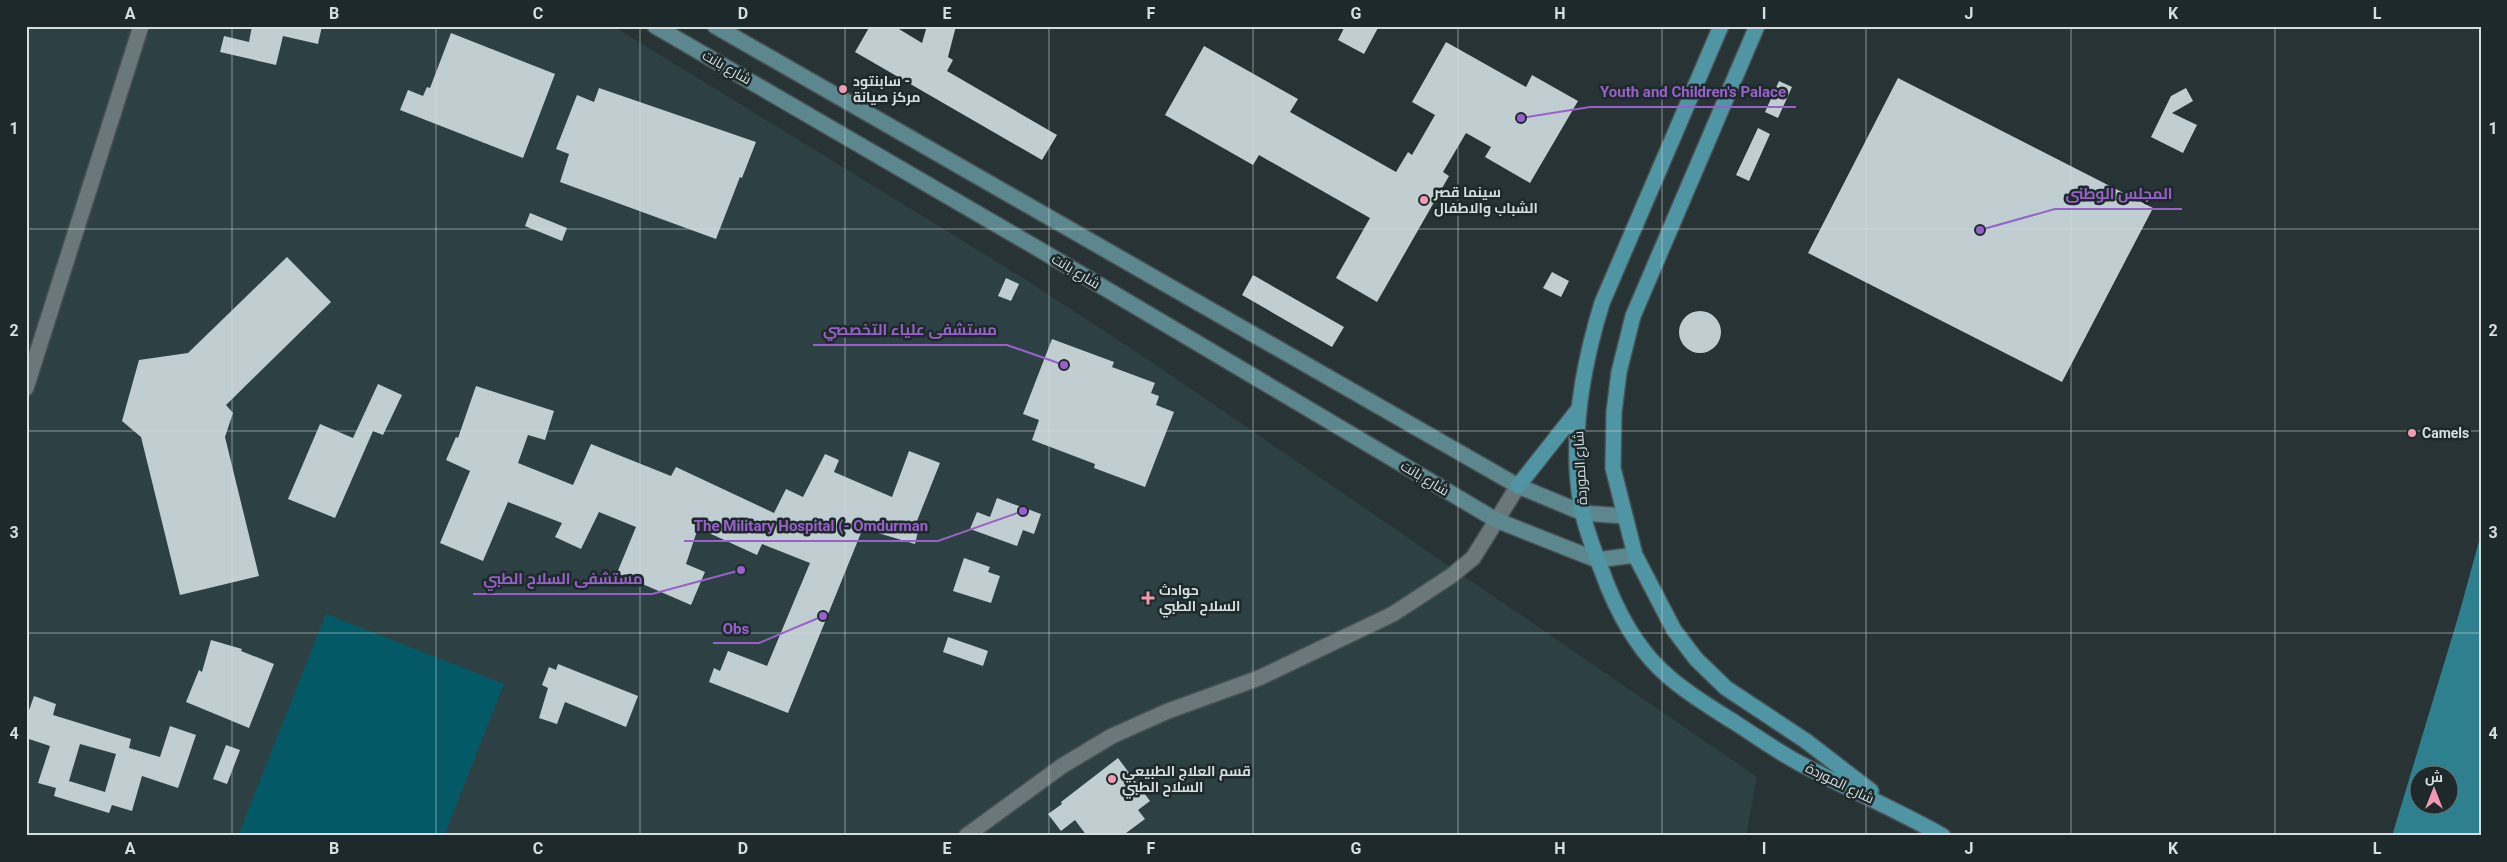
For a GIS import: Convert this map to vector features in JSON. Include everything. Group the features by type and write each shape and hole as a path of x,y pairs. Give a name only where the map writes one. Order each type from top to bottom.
{"main road":[{"name":"شارع بانت","path":"655,26 1042,251 1496,520 1597,560 1635,555"},
{"path":"715,26 1518,486 1583,513 1624,516"},
{"name":"شارع الموردة","path":"1721,26 1602,303 1586,361 1578,410 1577,467 1583,513 1597,560 1621,616 1638,644 1668,676 1704,703 1800,763 1898,811 1943,836"},
{"name":"شارع الموردة","path":"1758,26 1633,316 1619,372 1614,412 1613,468 1635,555 1674,630 1702,665 1726,688 1806,741 1898,811"},
{"path":"1518,486 1578,410"}],"street":[{"path":"26,388 141,26"},
{"path":"966,836 1062,766 1112,736 1168,711 1259,678 1392,614 1451,576 1474,558 1518,486"}],"shaded area":[{"path":"26,26 613,26 1023,278 1153,363 1757,777 1746,836 26,836"},
{"path":"2481,534 2481,836 2392,836 2410,776 2410,814 2460,814 2460,764 2414,764"},
{"path":"326,614 504,684 444,836 238,836"}],"building":[{"path":"252,26 322,26 318,44 283,36 276,65 220,52 224,36 249,42"},
{"path":"870,26 894,26 922,43 927,26 956,26 948,57 953,60 947,71 1057,135 1042,160 855,52"},
{"path":"1345,26 1379,26 1364,54 1338,40"},
{"path":"451,33 555,74 523,158 400,110 408,90 423,96 427,87 430,88"},
{"path":"1446,42 1526,87 1532,75 1578,101 1530,183 1485,157 1491,147 1466,133 1443,172 1449,176 1377,302 1336,278 1370,218 1259,155 1253,165 1165,115 1204,46 1298,99 1290,112 1396,172 1408,152 1412,155 1435,115 1412,102"},
{"path":"1898,78 2153,208 2062,382 1808,253"},
{"path":"1779,81 1792,87 1778,118 1765,112"},
{"path":"599,88 756,142 716,239 560,182 569,154 556,149 577,95 594,102"},
{"path":"2186,88 2193,101 2172,113 2197,125 2183,153 2151,137 2171,96"},
{"path":"1758,128 1770,134 1749,181 1736,175"},
{"path":"530,213 567,228 562,241 525,226"},
{"path":"287,257 331,302 226,405 233,413 225,437 259,576 180,595 141,437 122,421 139,360 188,353"},
{"path":"1552,272 1569,281 1561,297 1543,288"},
{"path":"1253,275 1344,327 1332,347 1242,295"},
{"path":"1006,278 1019,284 1011,301 998,296"},
{"path":"1704,311 1712,314 1718,320 1721,332 1718,344 1712,350 1696,353 1688,350 1682,344 1679,328 1682,320 1688,314"},
{"path":"1052,339 1114,362 1112,367 1155,383 1151,393 1159,396 1156,405 1174,412 1145,487 1094,468 1095,464 1032,440 1039,420 1023,414"},
{"path":"378,384 402,395 383,435 373,431 335,518 288,499 320,424 353,438"},
{"path":"476,386 554,411 545,440 528,435 518,463 573,485 591,444 671,476 676,467 774,513 786,489 803,497 825,454 839,460 834,472 892,497 909,451 940,463 915,526 919,527 915,544 878,533 865,523 788,713 709,682 714,668 720,671 728,651 767,666 810,563 762,544 757,555 698,528 686,564 705,572 691,605 617,573 636,527 599,512 581,549 555,537 562,523 508,502 483,561 440,543 470,471 446,460 456,437 458,438"},
{"path":"997,498 1041,514 1034,534 1023,530 1017,546 970,529 977,512 990,517"},
{"path":"964,558 990,567 988,572 1000,576 991,603 953,591"},
{"path":"948,637 988,651 983,666 943,652"},
{"path":"211,640 242,649 241,651 274,664 249,728 186,702 199,670 202,672"},
{"path":"558,664 638,696 626,727 565,702 557,724 539,718 548,688 542,685 549,667 556,670"},
{"path":"34,696 56,704 53,715 131,739 129,748 160,757 170,726 196,735 178,788 142,776 132,811 112,805 109,813 54,796 56,788 38,783 50,746 26,738 26,719","holes":["80,744 116,754 105,792 69,781"]},
{"path":"226,745 240,750 227,784 213,779"},
{"name":"قسم العلاج الطبيعي السلاح الطبي","path":"1118,758 1150,801 1138,810 1145,819 1122,836 1087,836 1075,820 1061,831 1048,814"}],"place":[{"name":"سابنتود - مركز صيانة","path":"843,89"},
{"name":"Youth and Children's Palace","path":"1521,118"},
{"name":"سينما قصر الشباب والاطفال","path":"1424,200"},
{"name":"المجلس الوطنى","path":"1980,230"},
{"name":"مستشفى علياء التخصصي","path":"1064,365"},
{"name":"Camels","path":"2412,433"},
{"name":"The Military Hospital (- Omdurman","path":"1023,511"},
{"name":"مستشفى السلاح الطبي","path":"741,570"},
{"name":"حوادث السلاح الطبي","path":"1148,598"},
{"name":"Obs","path":"823,616"},
{"name":"قسم العلاج الطبيعي السلاح الطبي","path":"1112,779"}]}
